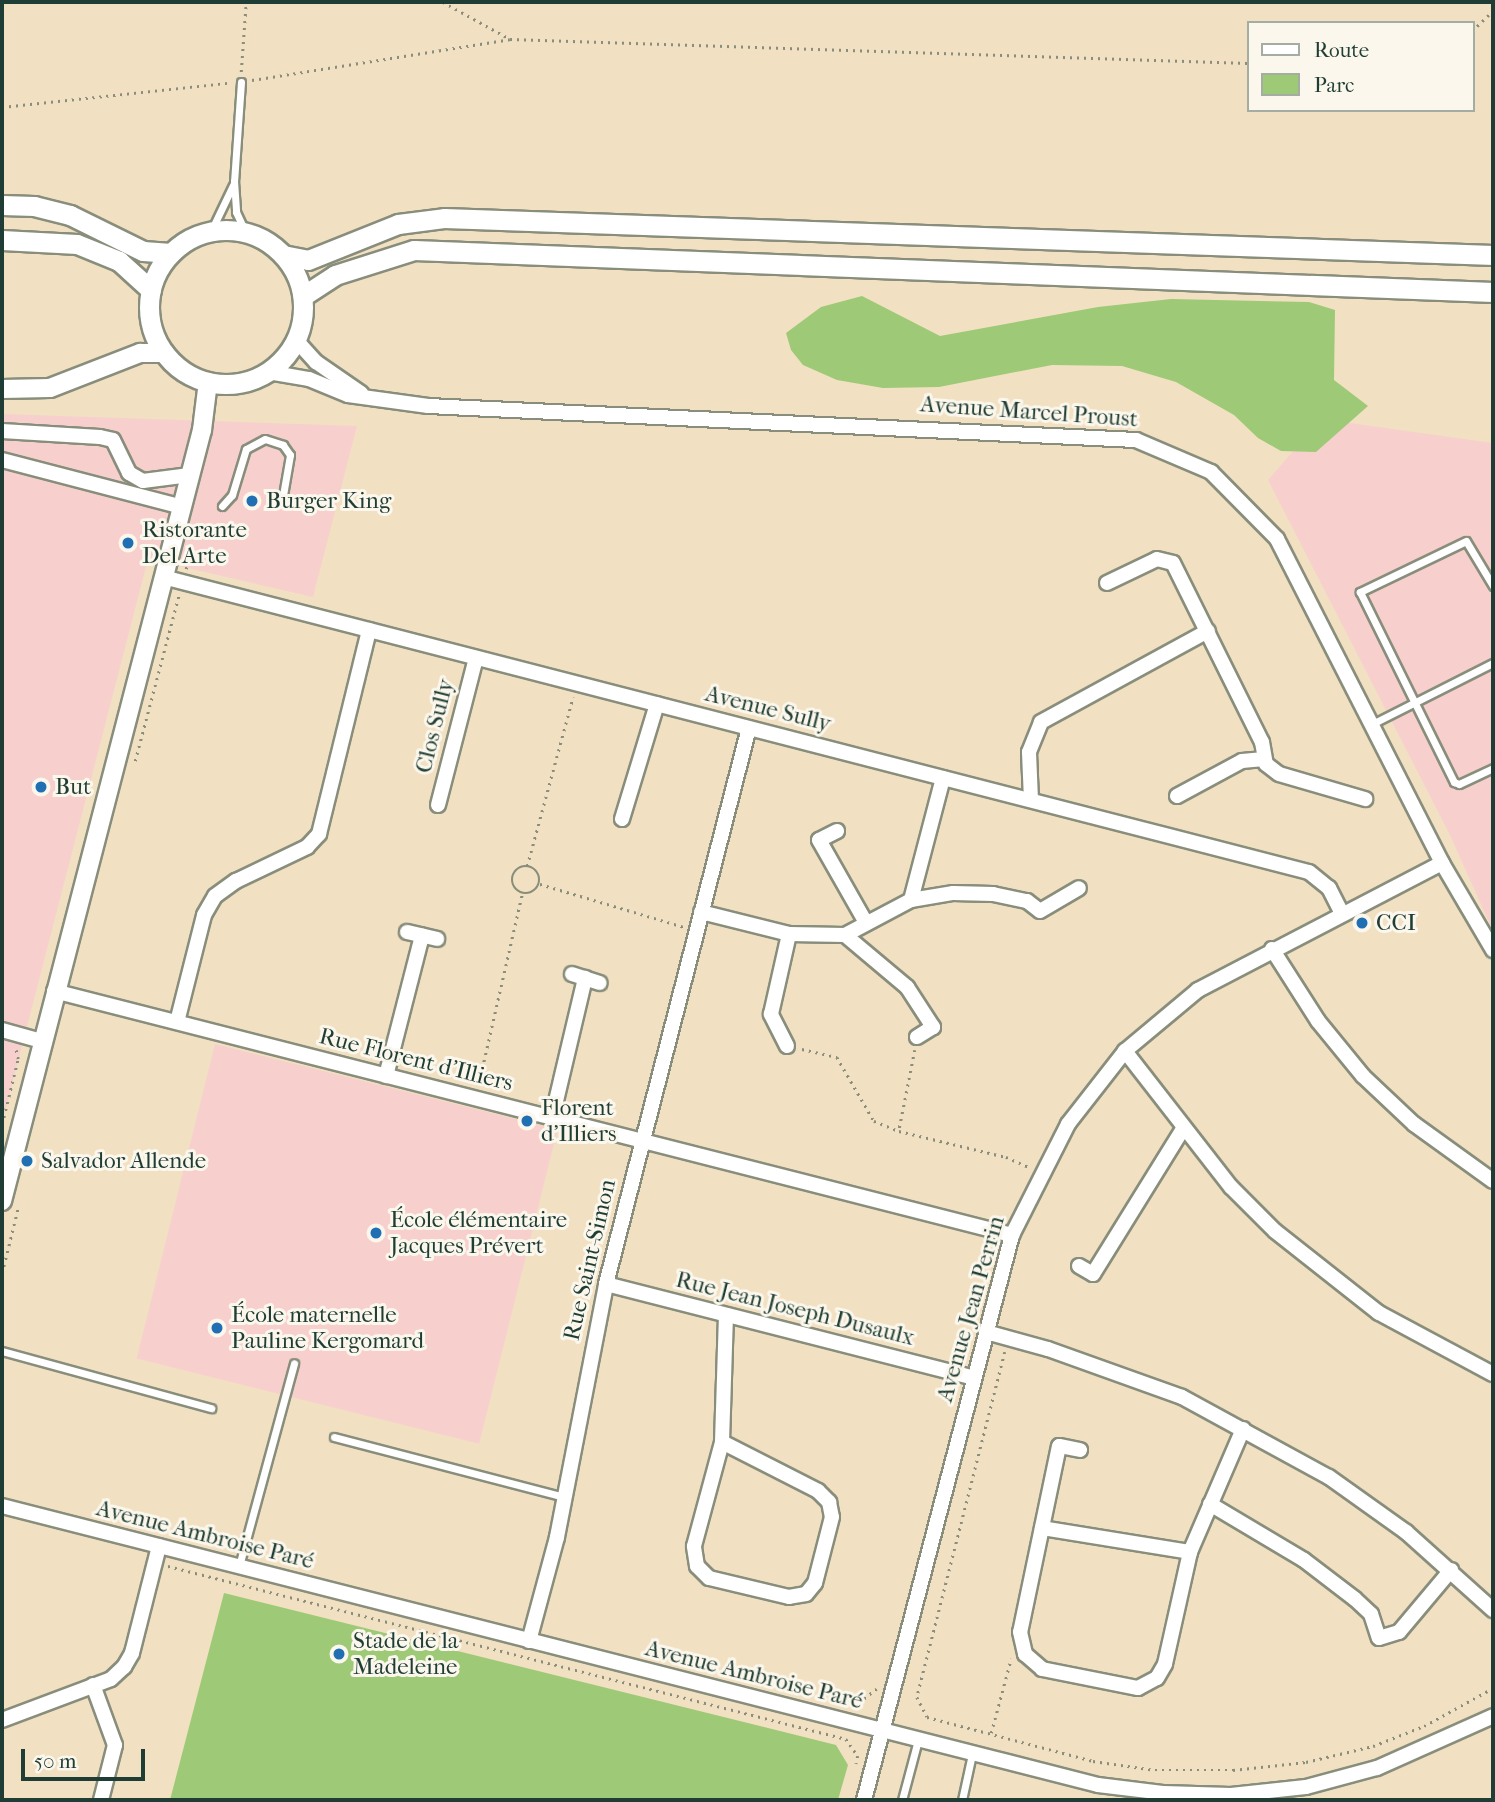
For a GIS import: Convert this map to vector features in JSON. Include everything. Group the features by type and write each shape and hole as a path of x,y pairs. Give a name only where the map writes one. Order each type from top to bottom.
{"main road":[{"path":"2,205 34,206 70,215 143,251 171,253"},
{"path":"283,255 303,296 296,340 268,372 239,382 208,382 191,376 164,353 150,323 151,290 171,253 189,239 211,232 246,233 283,255 308,260 398,224 444,218 1493,255"},
{"path":"2,240 77,244 119,261 151,290"},
{"path":"303,296 335,275 414,250 1493,292"}],"street":[{"name":"Avenue Marcel Proust","path":"296,340 316,362 365,396"},
{"path":"2,389 50,388 139,353 164,353"},
{"name":"Avenue Marcel Proust","path":"268,372 365,396 428,406 1136,440 1211,472 1277,539 1442,863 1493,950"},
{"path":"2,1201 54,991 190,475 208,382"},
{"path":"2,431 113,440 128,473 143,481 190,475"},
{"path":"2,460 182,506"},
{"path":"1107,583 1164,559 1180,572 1262,742 1264,759 1279,774 1365,799"},
{"name":"Avenue Sully","path":"163,578 1309,872 1329,888 1342,913"},
{"path":"177,1022 204,915 215,896 307,847 318,834 369,631"},
{"path":"1031,800 1029,752 1041,722 1208,631"},
{"name":"Clos Sully","path":"438,805 476,658"},
{"path":"622,819 657,704"},
{"name":"Rue Saint-Simon","path":"529,1641 565,1497 606,1284 749,728"},
{"path":"1177,796 1242,761 1264,759"},
{"path":"911,900 943,778"},
{"path":"837,831 819,840 865,921"},
{"name":"Avenue Jean Perrin","path":"864,1800 1012,1235 1068,1124 1125,1051 1198,990 1272,949 1442,863"},
{"path":"701,912 789,934 845,935 865,921 911,900 953,893 993,894 1027,901 1040,911 1079,888"},
{"path":"386,1076 415,934 437,939"},
{"path":"787,1046 771,1014 789,934"},
{"path":"845,935 907,987 933,1027 917,1037"},
{"path":"1272,949 1318,1021 1363,1076 1414,1124 1493,1181"},
{"path":"552,1118 579,976 600,983"},
{"name":"Rue Florent d'Illiers","path":"54,991 1012,1235"},
{"path":"7,1032 42,1041"},
{"path":"1125,1051 1183,1129 1230,1186 1325,1274 1379,1313 1493,1374"},
{"path":"1079,1266 1093,1274 1183,1129"},
{"name":"Rue Jean Joseph Dusaulx","path":"606,1284 974,1378"},
{"path":"722,1442 818,1491 829,1502 832,1517 815,1583 806,1594 789,1597 709,1578 697,1566 695,1546 722,1442 726,1315"},
{"path":"986,1332 1127,1375 1243,1430 1329,1476 1451,1570 1493,1610"},
{"path":"1080,1450 1059,1446 1020,1632 1025,1654 1042,1669 1138,1688 1157,1678 1165,1664 1190,1552 1243,1430"},
{"path":"1210,1504 1304,1560 1355,1599 1371,1614 1379,1638 1399,1632 1451,1570"},
{"name":"Avenue Ambroise Paré","path":"2,1506 1098,1785 1163,1793 1231,1795 1306,1787 1377,1768 1493,1716"},
{"path":"1042,1528 1190,1552"},
{"path":"2,1720 111,1679 132,1653 159,1546"},
{"path":"93,1685 115,1745 102,1800"}],"lane":[{"path":"241,82 234,181 236,212 246,233"},
{"path":"211,232 225,210 234,181"},
{"path":"222,506 233,495 246,449 265,439 289,449 282,501"},
{"path":"1493,586 1466,541 1360,592 1454,782 1460,784 1493,768"},
{"path":"1371,724 1493,663"},
{"path":"2,1351 211,1408"},
{"path":"239,1567 294,1363"},
{"path":"334,1437 565,1497"},
{"path":"902,1800 918,1740"},
{"path":"962,1800 978,1755"}],"path":[{"path":"241,82 246,2"},
{"path":"443,2 510,39"},
{"path":"1474,29 1493,11"},
{"path":"2,107 241,82 510,39 1246,63"},
{"path":"527,866 577,684"},
{"path":"522,894 511,880 518,868 527,866 536,870 540,884"},
{"path":"522,894 535,891 540,884"},
{"path":"540,884 696,931"},
{"path":"475,1098 522,894"},
{"path":"2,1124 18,1059 7,1032"},
{"path":"899,1131 917,1037"},
{"path":"787,1046 837,1057 874,1121 899,1131 1006,1157 1041,1173"},
{"path":"1009,1339 917,1697 927,1717 1093,1761 1155,1770 1233,1770 1306,1762 1373,1746 1424,1726 1493,1688"},
{"path":"155,1562 846,1739 858,1756 854,1778 869,1782"},
{"path":"978,1755 990,1735 1012,1657 1025,1654"}],"shaded area":[{"path":"2,414 357,426 313,597 148,559 2,1123"},
{"path":"1321,419 1493,443 1493,931 1449,833 1268,480"},
{"name":"École élémentaire Jacques Prévert","path":"215,1044 558,1129 479,1444 137,1358"}],"green space":[{"path":"862,296 940,336 1098,307 1171,299 1309,302 1335,310 1334,380 1368,406 1316,452 1281,451 1258,438 1234,415 1176,382 1122,366 1052,365 939,387 883,388 837,380 803,365 791,350 786,333 821,307"},
{"name":"Stade de la Madeleine","path":"224,1593 836,1745 848,1765 838,1800 170,1800"}],"place":[{"name":"Burger King","path":"252,501"},
{"name":"Ristorante Del Arte","path":"128,543"},
{"name":"But","path":"41,787"},
{"name":"CCI","path":"1362,923"},
{"name":"Florent d'Illiers","path":"527,1121"},
{"name":"Salvador Allende","path":"27,1161"},
{"name":"École élémentaire Jacques Prévert","path":"376,1233"},
{"name":"École maternelle Pauline Kergomard","path":"217,1328"},
{"name":"Stade de la Madeleine","path":"339,1654"}]}
